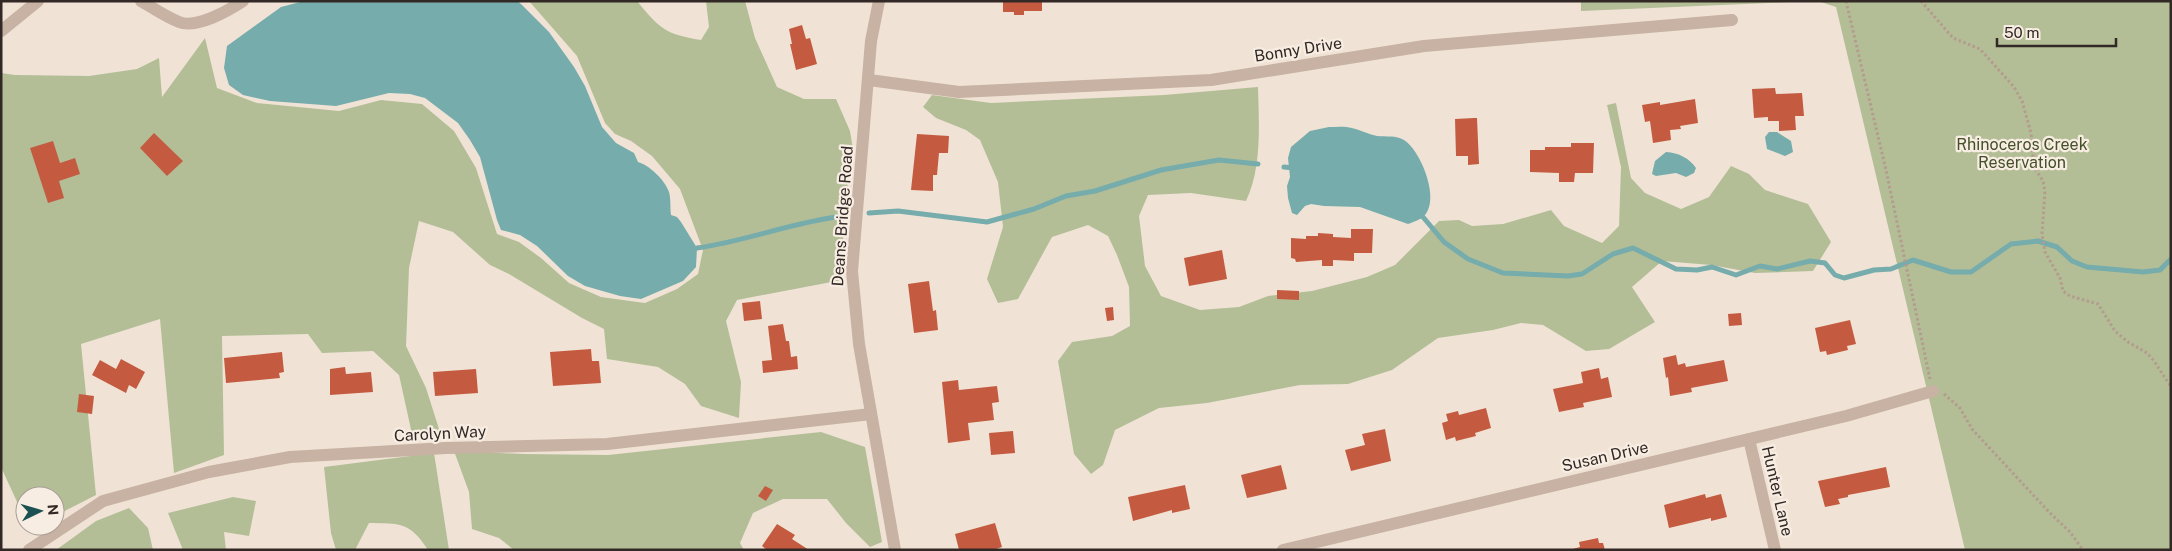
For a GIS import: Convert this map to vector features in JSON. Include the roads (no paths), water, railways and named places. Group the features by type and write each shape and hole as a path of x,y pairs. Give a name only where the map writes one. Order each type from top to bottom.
{"street":[{"path":"1,31 38,1"},
{"path":"141,1 179,23 192,24 228,11 243,1"},
{"name":"Deans Bridge Road","path":"878,1 871,41 852,271 859,344 895,550"},
{"name":"Bonny Drive","path":"869,80 959,92 1211,80 1424,46 1732,20"},
{"name":"Susan Drive","path":"1283,550 1846,416 1933,391"},
{"name":"Carolyn Way","path":"28,550 103,501 209,472 290,457 446,448 607,444 871,414"},
{"name":"Hunter Lane","path":"1749,439 1775,550"}],"water":[{"path":"304,1 517,1 549,32 574,67 585,86 602,127 616,143 634,153 638,162 652,170 667,187 670,195 671,215 677,217 681,222 697,248 696,267 683,281 641,299 620,296 585,286 568,276 537,246 520,235 501,230 480,157 458,123 425,98 410,94 389,93 336,106 270,101 243,95 229,85 224,68 227,46 281,7"},
{"path":"1329,127 1349,127 1377,136 1398,137 1410,145 1421,162 1429,184 1430,204 1427,212 1419,220 1408,224 1360,207 1311,204 1305,206 1297,215 1292,213 1287,186 1290,177 1288,158 1291,147 1310,131"},
{"path":"1769,132 1777,132 1791,141 1793,152 1785,156 1767,149 1765,137"},
{"path":"1666,152 1687,159 1696,168 1694,173 1686,177 1676,173 1656,176 1652,174 1655,161"}],"waterway":[{"path":"869,213 898,211 987,222 1034,209 1066,196 1095,191 1161,170 1219,160 1258,164"},
{"path":"1284,167 1294,168"},
{"path":"1417,215 1423,217 1444,242 1468,259 1503,273 1568,276 1582,274 1613,254 1633,248 1676,269 1697,270 1712,267 1736,275 1760,266 1777,269 1810,261 1825,263 1835,275 1844,278 1874,270 1891,269 1913,260 1951,272 1971,272 2011,244 2038,241 2057,247 2072,261 2087,267 2143,272 2160,270 2171,259"},
{"path":"697,248 843,216"}],"park label":[{"name":"Rhinoceros Creek Reservation","path":"2022,153"}]}
